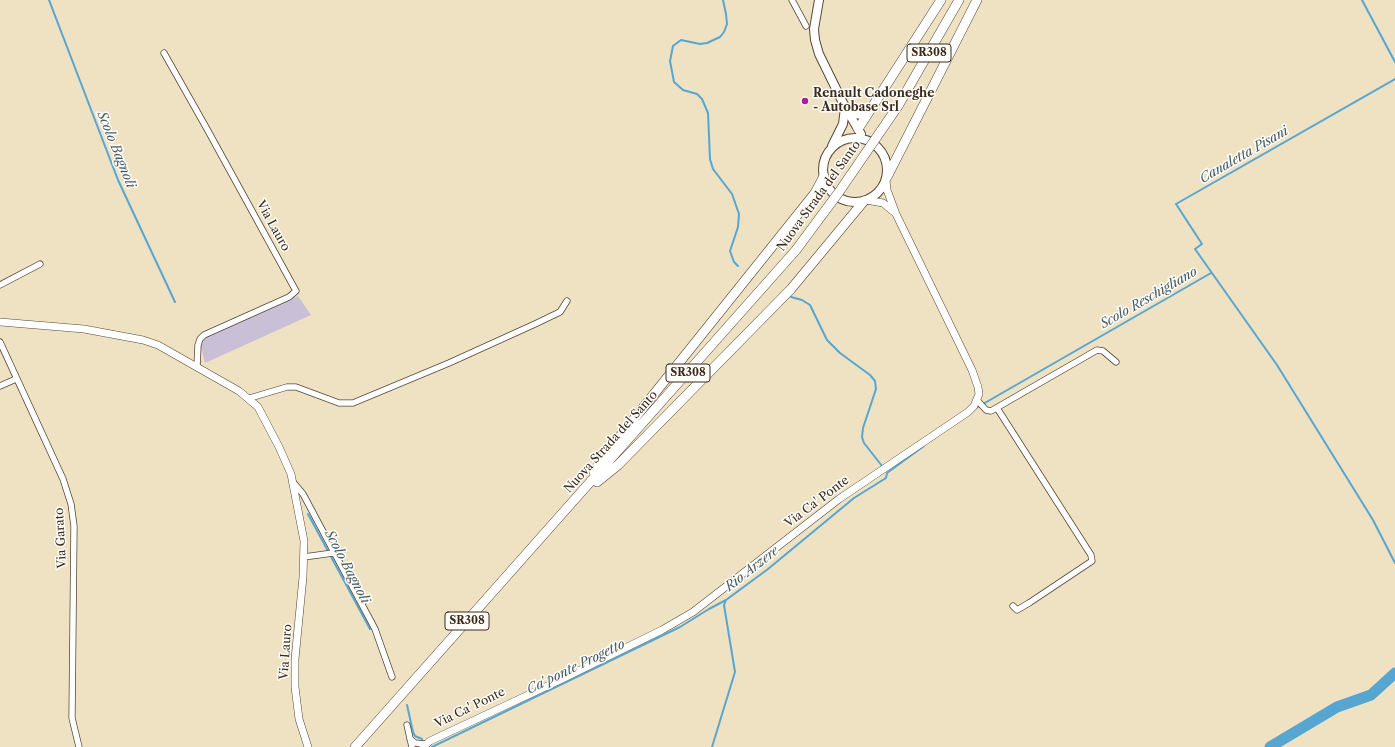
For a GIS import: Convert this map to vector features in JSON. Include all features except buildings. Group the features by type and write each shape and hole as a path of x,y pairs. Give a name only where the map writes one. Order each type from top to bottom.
{"highway":[{"path":"858,129 941,0"},
{"name":"Nuova Strada del Santo","path":"355,747 796,250 839,192 898,106 959,0"},
{"path":"886,178 977,0"},
{"path":"845,107 858,114 872,108"},
{"path":"579,496 606,454 787,229 815,193 824,176"},
{"path":"579,496 618,466 699,384 791,289 865,201"}],"main road":[{"path":"819,0 816,13 815,40 819,54 845,107 858,129 865,139 872,143 883,154 886,161 886,178 878,192 865,201 849,202 835,195 830,190 824,176 823,164 843,124 845,107"},
{"path":"831,149 836,144 849,138 858,129"},
{"path":"849,138 865,139"}],"street":[{"path":"792,0 806,26"},
{"name":"Via Lauro","path":"164,53 296,290 289,297 204,335 200,339 198,345 197,367"},
{"path":"886,178 887,190 896,214 972,370 978,386 977,400 986,410 991,411 997,408 1097,350 1103,351 1116,362"},
{"path":"865,201 883,203 896,214"},
{"path":"0,286 40,264"},
{"path":"250,398 287,387 296,387 339,404 353,403 449,363 535,324 560,312 568,301"},
{"name":"Via Lauro","path":"0,322 84,329 136,338 158,345 250,398 258,407 279,447 293,482 304,541 304,557 295,659 295,687 299,719 307,744"},
{"name":"Via Garato","path":"0,342 63,479 71,504 74,526 72,718 79,747"},
{"path":"0,386 16,379"},
{"name":"Via Ca' Ponte","path":"424,745 662,630 693,612 839,499 968,412 977,400"},
{"path":"997,408 1091,555 1092,561 1017,610 1013,606"},
{"name":"Via Lauro","path":"293,482 302,494 375,629 392,677"},
{"path":"304,557 333,553"},
{"path":"407,725 412,747"},
{"path":"410,739 415,743 424,745"}],"shaded area":[{"path":"298,296 311,315 205,363 200,344 204,338"}],"waterway":[{"name":"Scolo Bagnoli","path":"49,0 118,180 175,302"},
{"name":"Rio Arzere","path":"723,0 727,24 720,37 707,43 700,44 681,40 673,46 670,61 674,82 683,90 697,94 702,99 708,113 710,159 713,169 732,194 739,214 738,227 730,251 734,262 738,266"},
{"name":"Canaletta Pisani","path":"1362,0 1395,62"},
{"name":"Scolo Reschigliano","path":"1395,79 1176,204 1202,244 1195,249 1277,365 1373,520 1395,563"},
{"name":"Scolo Reschigliano","path":"976,408 1211,273"},
{"name":"Rio Arzere","path":"791,297 802,300 810,305 827,340 840,353 870,375 875,381 876,389 863,428 862,437 864,443 882,466"},
{"name":"Rio Arzere","path":"712,747 735,672 724,605 726,600 768,569 854,498 886,478 887,473 924,446"},
{"name":"Scolo Bagnoli","path":"308,514 370,629"},
{"name":"Ca' ponte Progetto","path":"432,747 680,627 726,600"},
{"path":"1270,747 1337,707 1371,695 1395,673"},
{"name":"Scolo Bagnoli","path":"407,705 413,732 415,736 422,739"}],"place":[{"name":"Renault Cadoneghe - Autobase Srl","path":"805,101"}]}
